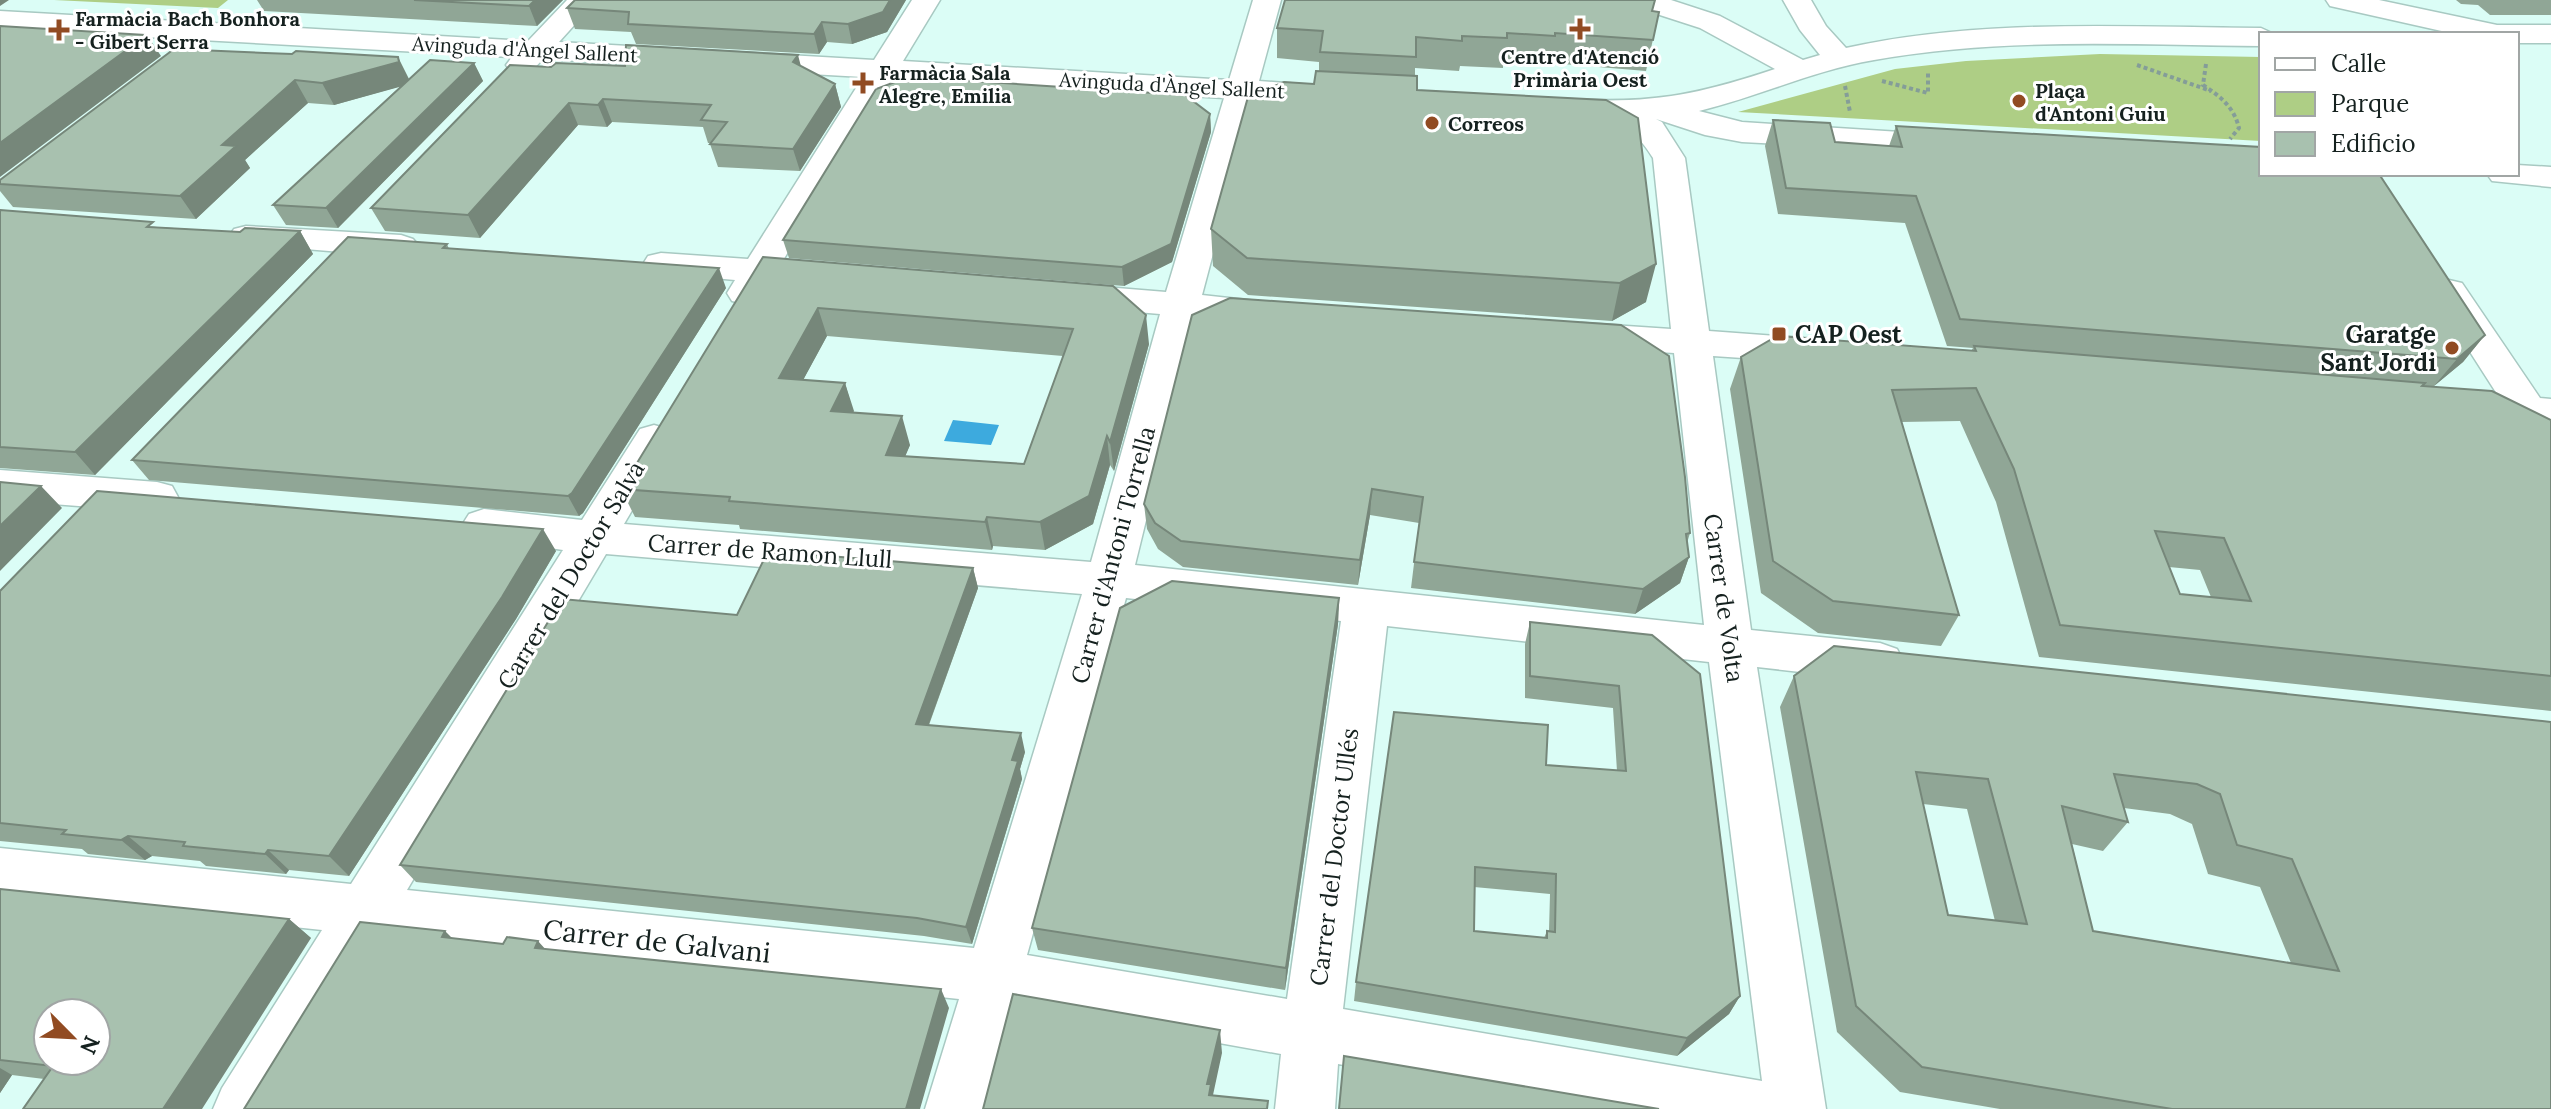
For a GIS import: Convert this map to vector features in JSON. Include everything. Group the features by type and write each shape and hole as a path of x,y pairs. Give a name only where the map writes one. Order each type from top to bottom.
{"street":[{"path":"500,87 583,0"},
{"path":"722,330 926,0"},
{"name":"Carrer d'Antoni Torrella","path":"955,1109 1109,579 1181,305 1267,0"},
{"path":"1642,0 1710,22 1800,70"},
{"path":"1797,0 1841,68"},
{"path":"2316,0 2337,13 2482,32"},
{"path":"181,59 248,7"},
{"name":"Avinguda d'Àngel Sallent","path":"0,20 1355,95"},
{"path":"2519,34 2551,34"},
{"path":"1530,106 1617,111 1663,109 1714,97 1800,70 1841,68 1874,50 1943,42 2038,37 2259,37"},
{"path":"1663,109 1716,128 1742,132 1978,144"},
{"name":"Carrer de Volta","path":"1617,111 1651,129 1669,158 1730,647 1796,1109"},
{"path":"2519,148 2547,177"},
{"path":"2519,175 2547,177"},
{"path":"317,277 386,205"},
{"path":"208,233 439,249"},
{"path":"624,261 849,277"},
{"path":"2435,269 2540,411 2551,445"},
{"path":"1038,292 1307,314"},
{"path":"1543,332 1846,354"},
{"path":"2440,403 2540,411"},
{"name":"Carrer del Doctor Salvà","path":"243,1109 674,408"},
{"path":"76,526 141,459"},
{"path":"0,485 201,501"},
{"name":"Carrer de Ramon Llull","path":"449,522 593,537 1109,579 1926,667"},
{"name":"Carrer del Doctor Ullés","path":"1305,1109 1312,1029 1366,606"},
{"name":"Carrer de Galvani","path":"0,872 993,976 1312,1029 1758,1109"}],"path":[{"path":"2211,57 2202,79 2203,85 2224,99 2238,122 2239,128 2230,139"},
{"path":"2126,61 2211,91"},
{"path":"1841,68 1850,105 1850,120"},
{"path":"1872,78 1928,93"}],"green space":[{"path":"54,0 228,0 218,8"},
{"name":"Plaça d'Antoni Guiu","path":"2100,54 2259,57 2259,141 1738,112 1895,69 1966,61"}],"water":[{"path":"953,420 999,425 991,445 944,441"}],"building":[{"path":"414,0 535,0 529,6"},
{"path":"575,0 890,0 883,12 848,24 822,22 814,34 628,24 629,12 567,8"},
{"path":"1285,0 1655,0 1652,11 1659,12 1653,40 1555,33 1555,36 1507,33 1507,38 1462,36 1462,41 1416,37 1416,57 1320,52 1323,31 1277,28"},
{"path":"0,26 147,35 0,143"},
{"path":"626,45 798,55 793,62 835,84 793,149 710,144 727,122 701,120 711,105 603,99 598,105 569,103 468,215 371,208 510,65 625,66"},
{"path":"174,49 292,54 296,51 398,57 399,62 322,83 295,80 222,145 236,146 180,196 0,184 0,180"},
{"path":"430,60 474,63 326,208 273,205"},
{"path":"1316,71 1417,76 1417,90 1606,100 1638,118 1656,264 1620,283 1247,258 1211,229 1248,97 1284,82 1314,84"},
{"path":"924,78 1185,95 1210,114 1171,244 1122,267 783,240 876,89 895,82 923,81"},
{"path":"1773,120 1830,123 1835,142 1902,147 1896,126 2259,147 2259,176 2380,176 2485,335 2457,359 1960,319 1916,196 1786,188"},
{"path":"0,210 153,222 147,227 240,232 245,228 300,231 75,452 0,447"},
{"path":"348,237 447,244 443,248 719,268 568,496 132,460"},
{"path":"763,257 1113,286 1146,315 1110,442 1107,436 1089,496 1040,522 987,517 985,522 621,489","holes":["818,308 1073,329 1024,464 886,455 902,416 831,411 845,383 779,378"]},
{"path":"1230,298 1621,325 1669,356 1685,477 1689,557 1643,589 1414,562 1423,497 1372,489 1360,560 1181,541 1155,523 1144,504 1192,315"},
{"path":"1777,336 1976,351 1974,346 2492,391 2551,420 2551,676 2060,625 2014,469 1976,388 1892,390 1959,615 1833,601 1773,561 1741,357","holes":["2155,531 2224,538 2251,601 2180,594"]},
{"path":"0,482 41,486 0,526"},
{"path":"97,491 543,529 502,597 329,856 268,850 265,854 183,846 185,842 128,836 121,840 62,834 66,830 0,823 0,591"},
{"path":"768,551 973,568 916,724 1021,733 1012,760 1018,761 966,927 917,918 400,865 562,599 737,615"},
{"path":"1172,581 1339,598 1286,968 1032,928 1120,608"},
{"path":"1530,622 1652,635 1700,674 1740,996 1687,1038 1356,982 1394,712 1548,725 1546,765 1626,771 1619,686 1530,676","holes":["1475,867 1556,874 1555,932 1547,931 1547,938 1474,931"]},
{"path":"1834,646 2551,722 2551,1109 2172,1109 1922,1067 1856,1006 1794,676","holes":["1916,772 1988,779 2027,924 1948,915","2114,774 2197,784 2220,794 2237,845 2292,859 2339,971 2093,931 2062,806 2128,822"]},
{"path":"0,889 289,919 163,1109 23,1109 45,1077 112,1077 112,997 32,997 32,1064 0,1060"},
{"path":"360,922 445,931 442,937 503,944 507,937 538,941 535,948 941,989 906,1109 244,1109"},
{"path":"1013,994 1220,1030 1207,1084 1211,1084 1209,1095 1268,1101 1267,1109 983,1109"},
{"path":"1344,1056 1659,1109 1339,1109"}],"place":[{"name":"Centre d'Atenció Primària Oest","path":"1580,29"},
{"name":"Farmàcia Bach Bonhora - Gibert Serra","path":"59,30"},
{"name":"Farmàcia Sala Alegre, Emilia","path":"863,83"},
{"name":"Plaça d'Antoni Guiu","path":"2019,101"},
{"name":"Correos","path":"1432,123"},
{"name":"CAP Oest","path":"1779,334"},
{"name":"Garatge Sant Jordi","path":"2452,348"}]}
